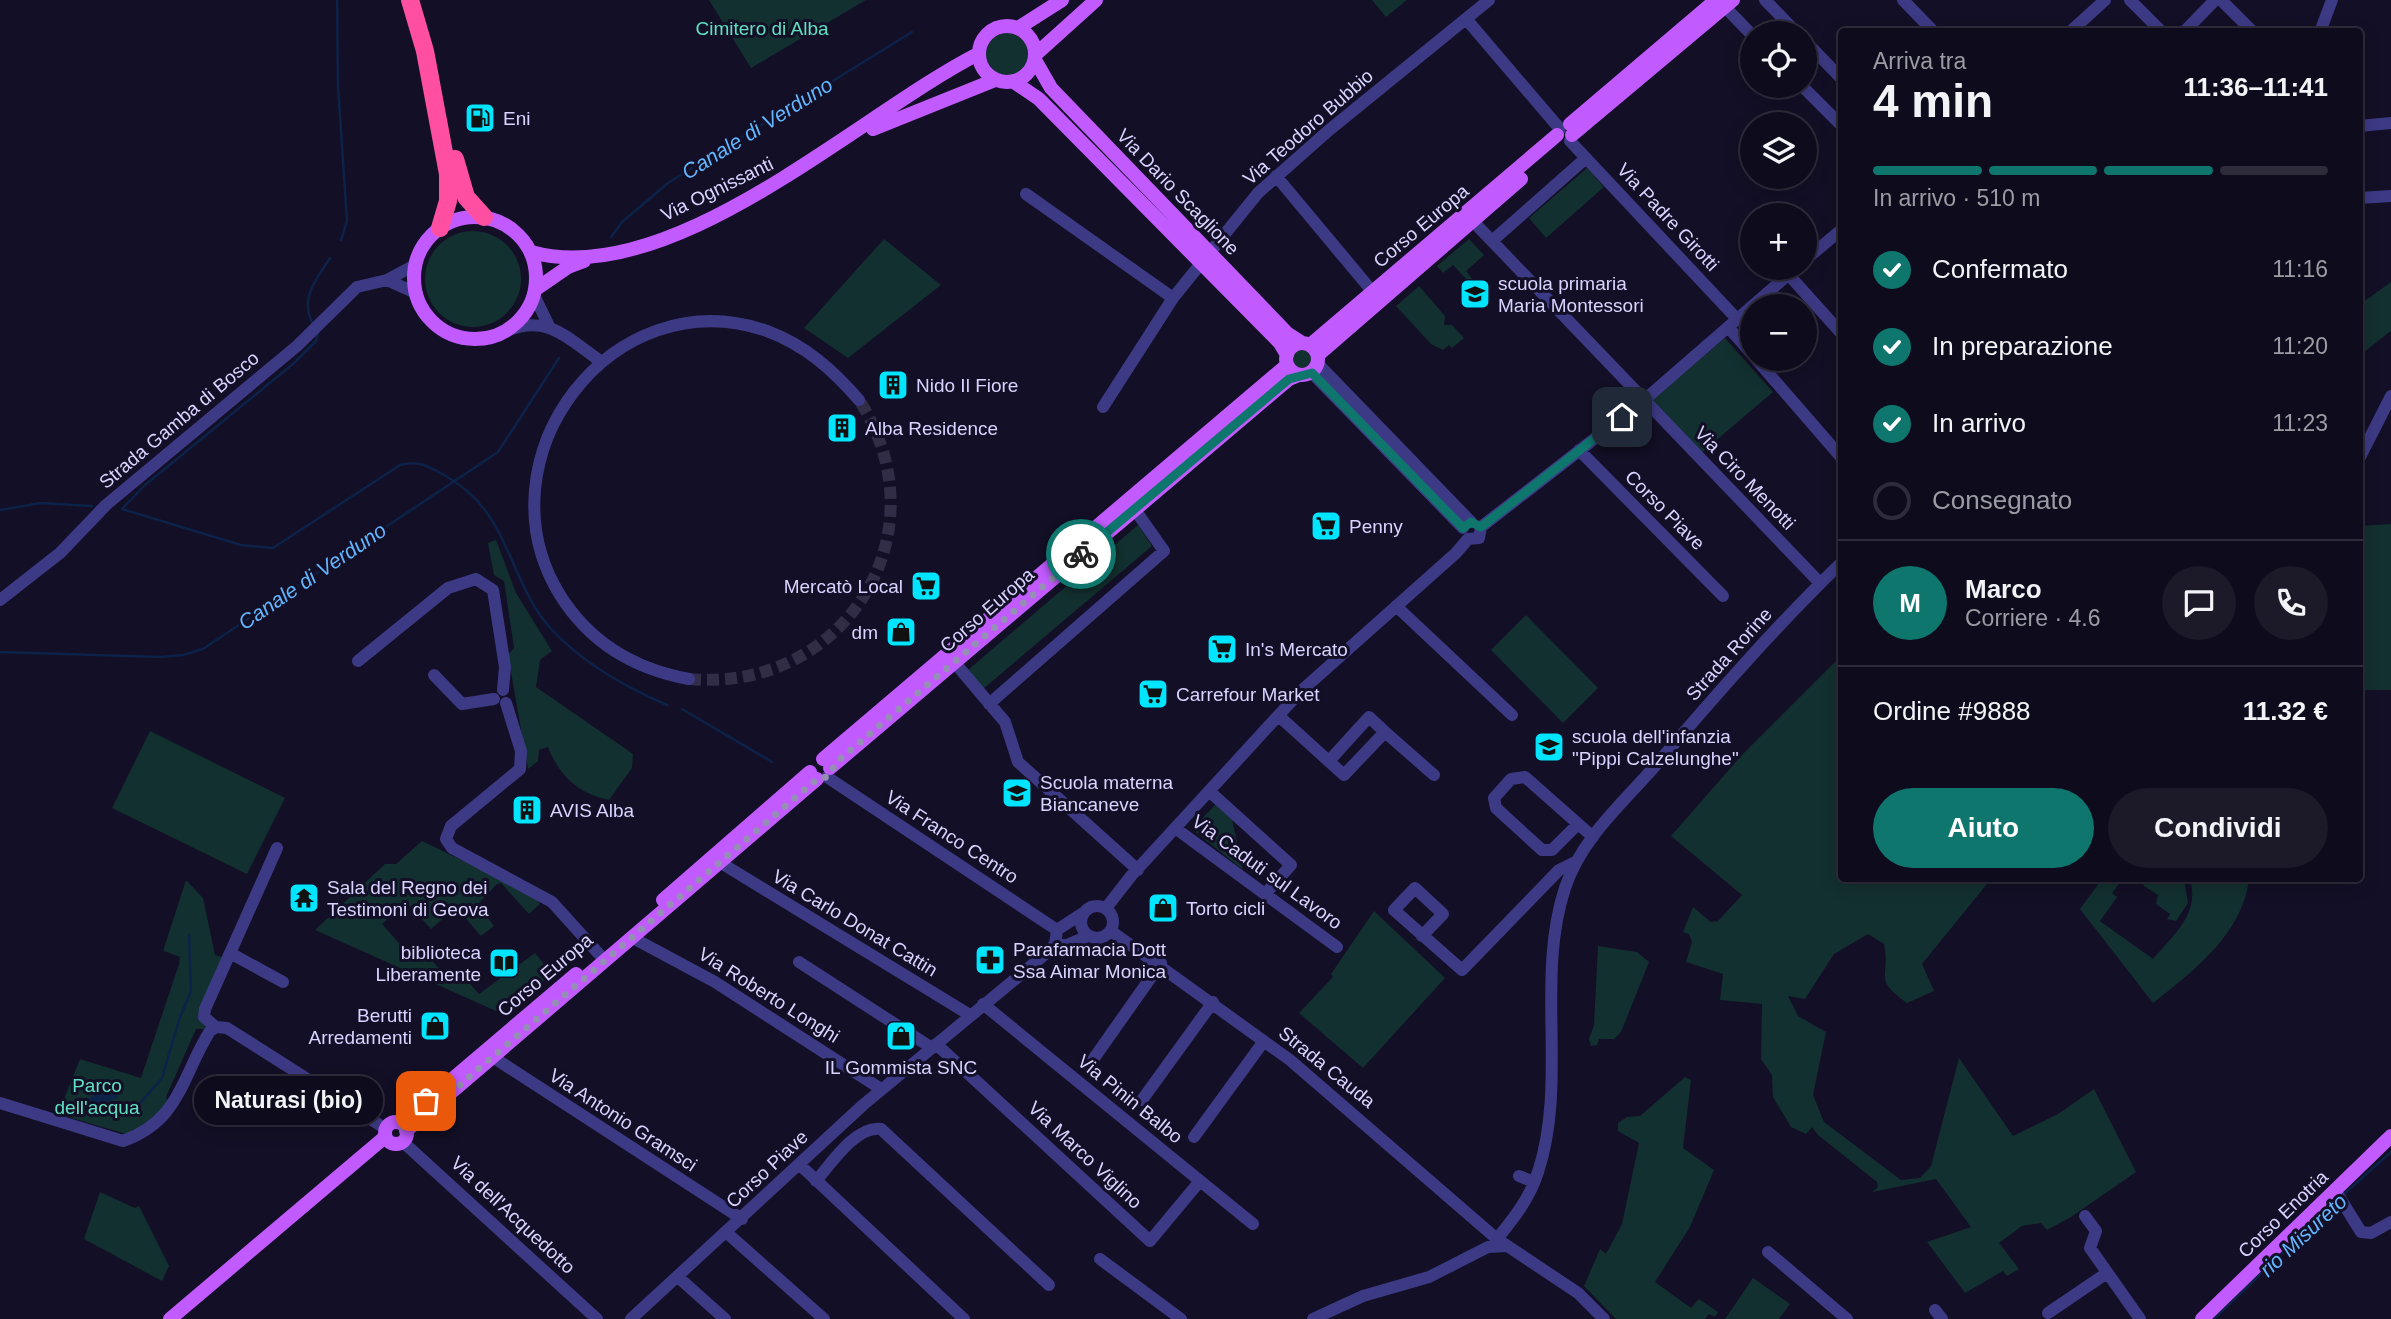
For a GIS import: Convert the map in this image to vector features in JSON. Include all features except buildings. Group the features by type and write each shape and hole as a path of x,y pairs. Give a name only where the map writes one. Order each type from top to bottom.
{"highway":[{"path":"410,0 425,51 448,174 448,201 440,228"},
{"path":"420,0 435,49 458,172 466,197 484,217"}],"main road":[{"path":"1018,28 1062,0"},
{"path":"1035,57 1031,39 1018,28 1009,26 992,30 982,41 978,54 983,70 995,80 1014,82 1028,74 1035,57 1096,0"},
{"name":"Corso Europa","path":"488,1055 599,954 955,663 1289,379 1564,135 1725,2"},
{"name":"Via Ognissanti","path":"531,252 565,259 595,256 652,242 699,223 757,195 956,65 978,54"},
{"name":"Via Dario Scaglione","path":"1035,57 1051,88 1280,343 1287,360 1310,359"},
{"name":"Via Ognissanti","path":"848,138 995,80"},
{"name":"Via Dario Scaglione","path":"1014,82 1039,99 1288,334 1310,359"},
{"path":"484,217 512,228 531,252 536,264 535,292 526,313 507,331 480,339 452,334 429,318 416,293 415,265 424,244 440,228 456,219 484,217"},
{"name":"Corso Europa","path":"1310,359 1373,291 1469,218"},
{"name":"Via Ognissanti","path":"535,292 568,267 595,256"},
{"name":"Corso Europa","path":"182,1319 488,1055 721,863 821,771 1287,360 1292,346 1310,359"},
{"name":"Corso Europa","path":"170,1319 395,1134"},
{"name":"Corso Enotria","path":"2202,1319 2338,1195 2391,1136"}],"street":[{"name":"Via Teodoro Bubbio","path":"1103,407 1173,298 1276,176 1489,0"},
{"path":"1765,0 1785,21"},
{"path":"1903,0 1930,28"},
{"path":"2074,28 2105,0"},
{"path":"2130,0 2158,28"},
{"path":"2188,28 2216,0"},
{"path":"2221,0 2249,28"},
{"path":"1725,2 1741,21"},
{"path":"2321,28 2331,2"},
{"name":"Via Padre Girotti","path":"1467,20 1564,135 1735,321 1740,331"},
{"path":"1817,53 1838,75"},
{"path":"1814,98 1838,122"},
{"path":"2363,126 2391,123"},
{"path":"1492,242 1586,158"},
{"path":"1276,176 1373,291"},
{"path":"1026,194 1173,298"},
{"path":"2363,198 2391,196"},
{"name":"Via Ciro Menotti","path":"1469,218 1820,583"},
{"path":"1817,251 1838,235"},
{"name":"Strada Gamba di Bosco","path":"0,600 60,553 106,505 247,389 357,287 387,280 415,265"},
{"path":"387,280 416,293"},
{"path":"1106,908 1175,828 1324,669 1396,606 1471,529 1643,401 1782,280"},
{"path":"1799,280 1838,329"},
{"path":"535,292 549,326"},
{"path":"507,331 530,323 549,326 602,362"},
{"path":"688,679 653,671 623,657 591,634 565,603 545,563 533,519 534,484 546,439 556,417 576,388 602,362 645,336 677,327 715,323 766,331 801,347 826,365 859,400"},
{"name":"Via Dario Scaglione","path":"1310,359 1471,529"},
{"path":"1766,371 1838,454"},
{"path":"2363,451 2391,396"},
{"name":"Corso Piave","path":"1579,450 1723,596"},
{"path":"989,704 1164,551 1138,514"},
{"name":"Strada Rorine","path":"1502,1243 1534,1181 1548,1128 1556,927 1564,889 1577,861 1593,838 1733,677 1838,565"},
{"path":"358,661 448,588 475,579 493,590 506,667 501,697 521,751 520,769 451,826 446,839 452,848 552,902 599,954"},
{"path":"1396,606 1512,715"},
{"path":"955,663 1005,722 1018,762 1138,870"},
{"path":"434,675 462,704 501,697"},
{"path":"1279,716 1343,775 1385,732"},
{"path":"1328,761 1369,716 1434,775"},
{"name":"Via Franco Centro","path":"821,771 1057,930"},
{"path":"1577,825 1552,849 1542,850 1496,808 1494,798 1511,779 1525,777 1593,838"},
{"path":"1209,791 1291,865 1266,893"},
{"name":"Via Caduti sul Lavoro","path":"1175,828 1337,947"},
{"path":"0,1103 123,1141 160,1122 184,1084 204,1040 216,1027 204,1017 205,1009 277,848"},
{"path":"1422,936 1462,970 1559,870 1577,861"},
{"name":"Via Carlo Donat Cattin","path":"721,863 970,1015"},
{"path":"1055,944 1057,930 1093,906 1106,908 1113,918 1111,931 1101,938 1088,936 1081,926 1083,913"},
{"name":"Strada Cauda","path":"1111,931 1161,963 1264,1041 1378,1133 1502,1243 1578,1293 1604,1319"},
{"name":"Corso Piave","path":"631,1319 881,1089 1055,944 1067,945 1088,936"},
{"name":"Via Roberto Longhi","path":"633,938 715,982 881,1089"},
{"path":"230,953 283,982"},
{"path":"799,962 934,1046"},
{"path":"1092,1061 1161,963"},
{"path":"1142,1100 1213,1002"},
{"name":"Via Pinin Balbo","path":"983,1004 1253,1224"},
{"name":"Via dell'Acquedotto","path":"216,1027 227,1028 252,1042 395,1134 597,1319"},
{"path":"1194,1137 1264,1041"},
{"name":"Via Marco Viglino","path":"934,1046 1150,1241 1200,1181"},
{"name":"Via Antonio Gramsci","path":"488,1055 742,1219"},
{"path":"816,1181 827,1163 867,1129 881,1129 1049,1285"},
{"path":"800,1165 964,1319"},
{"path":"1520,1176 1534,1181"},
{"path":"2338,1195 2361,1232 2371,1233 2391,1222"},
{"path":"2085,1216 2096,1231 2090,1248 2140,1319"},
{"path":"727,1233 824,1319"},
{"path":"1313,1319 1363,1296 1429,1277 1488,1247 1502,1243"},
{"path":"1768,1252 1847,1319"},
{"path":"1100,1259 1181,1319"},
{"path":"2048,1312 2107,1273"},
{"path":"678,1277 725,1319"}],"green space":[{"name":"Cimitero di Alba","path":"709,0 866,0 751,68"},
{"path":"1372,0 1407,0 1386,17"},
{"path":"1007,33 1022,39 1028,54 1022,69 1007,75 992,69 986,54 992,39"},
{"path":"1587,168 1604,187 1546,238 1529,218"},
{"path":"473,231 491,235 507,245 517,261 521,279 517,297 507,313 491,323 473,327 455,323 439,313 429,297 425,279 429,261 439,245 455,235"},
{"path":"884,239 941,285 848,358 804,328"},
{"path":"1469,239 1484,255 1466,271 1473,280 1470,283 1453,265 1443,273 1437,266"},
{"path":"2391,282 2391,331 2363,353 2363,302"},
{"path":"1419,286 1445,316 1444,325 1452,325 1464,338 1452,348 1449,345 1443,350 1431,344 1396,306"},
{"path":"1725,338 1740,355 1740,371 1754,371 1773,392 1700,454 1650,402"},
{"path":"1302,350 1308,353 1311,359 1308,365 1302,368 1296,365 1293,359 1296,353"},
{"path":"2391,524 2391,690 2363,690 2363,526"},
{"path":"1138,525 1152,546 983,689 968,670"},
{"path":"496,540 516,593 552,651 540,660 536,687 633,754 632,768 609,800 588,793 571,782 558,767 548,747 539,750 538,761 528,769 508,655 514,648 504,581 494,575 488,543"},
{"path":"1526,615 1598,688 1563,723 1491,650"},
{"path":"1838,659 1838,882 1989,882 1922,964 1934,991 1907,1003 1896,995 1886,982 1884,944 1868,934 1834,954 1805,999 1788,996 1798,1016 1826,1032 1813,1095 1824,1122 1901,1180 1920,1178 1931,1166 1959,1058 2013,1136 2058,1114 2094,1089 2136,1172 2071,1217 2047,1230 2041,1223 2022,1226 1999,1243 2019,1269 2007,1276 2003,1271 1965,1293 1927,1242 1971,1227 1936,1179 1872,1192 1878,1187 1877,1182 1818,1135 1812,1127 1806,1134 1791,1127 1773,1097 1772,1075 1761,1059 1762,1004 1720,1000 1723,974 1686,962 1692,942 1689,934 1683,932 1693,907 1711,922 1718,921 1742,895 1671,836 1741,756"},
{"path":"150,731 285,798 247,874 112,808"},
{"path":"1215,805 1232,819 1243,870 1192,829"},
{"path":"422,841 533,895 540,904 529,914 501,883 497,884 478,904 494,926 481,936 456,907 431,929 406,902 382,924 414,960 424,952 446,976 456,968 479,994 535,953 552,974 530,992 525,986 496,1011 315,930 385,864 396,864"},
{"name":"Parco dell'acqua","path":"186,880 203,898 215,955 222,957 207,1023 204,1029 196,1029 166,1097 169,1103 161,1117 126,1134 58,1114 80,1059 141,1078 179,964 180,957 164,951 164,948"},
{"path":"2100,882 2120,882 2112,893 2117,897 2100,921 2153,959 2177,932 2188,913 2192,891 2190,882 2248,882 2245,899 2227,934 2200,964 2153,1003 2080,909"},
{"path":"2142,882 2184,882 2188,903 2176,921 2167,919 2170,914 2156,904 2158,895"},
{"path":"1374,911 1445,978 1363,1068 1299,1013 1333,977 1331,974"},
{"path":"1598,946 1637,952 1649,962 1621,1032 1614,1039 1599,1039 1597,1045 1591,1046 1589,1039 1594,1025"},
{"path":"1685,1077 1691,1080 1683,1148 1714,1170 1690,1227 1655,1282 1691,1308 1699,1299 1718,1312 1715,1317 1709,1314 1705,1319 1616,1319 1584,1286 1600,1249 1606,1254 1622,1224 1639,1143 1618,1131 1618,1123 1627,1117 1640,1116"},
{"path":"100,1192 135,1208 139,1206 169,1266 162,1281 84,1239"},
{"path":"1753,1278 1790,1304 1779,1319 1725,1319"}],"water":[{"path":"100,1091 115,1093 118,1098 89,1107 90,1098"}],"waterway":[{"path":"337,0 338,85 347,221 341,240"},
{"name":"Canale di Verduno","path":"611,237 622,222 668,183 912,32"},
{"path":"313,324 309,315 309,297 330,258"},
{"path":"318,333 316,341 294,363 144,486 122,509 241,545 273,548 400,465 423,465 466,490 483,508 496,527 537,611 564,642 606,674 667,705"},
{"name":"Canale di Verduno","path":"0,652 160,657 183,655 203,649 498,452 559,358"},
{"path":"0,510 41,503 92,506"},
{"path":"682,709 772,762"},
{"path":"104,1103 113,1110 135,1109 162,1078 179,1020 191,991 189,935"},
{"name":"rio Misureto","path":"2343,1195 2391,1152"},
{"name":"rio Misureto","path":"2214,1319 2338,1200"}],"tunnel":[{"path":"689,679 745,676 793,660 834,632 865,595 884,550 891,502 883,451 859,400"}],"way so far":[{"path":"426,1101 401,1124 406,1131 817,779 827,777 830,768 839,760 1081,554"}],"place":[{"name":"Eni","path":"480,118"},
{"name":"scuola primaria Maria Montessori","path":"1475,294"},
{"name":"Nido Il Fiore","path":"893,385"},
{"name":"Alba Residence","path":"842,428"},
{"name":"Penny","path":"1326,526"},
{"name":"Mercatò Local","path":"926,586"},
{"name":"dm","path":"901,632"},
{"name":"In's Mercato","path":"1222,649"},
{"name":"Carrefour Market","path":"1153,694"},
{"name":"scuola dell'infanzia \"Pippi Calzelunghe\"","path":"1549,747"},
{"name":"Scuola materna Biancaneve","path":"1017,793"},
{"name":"AVIS Alba","path":"527,810"},
{"name":"Sala del Regno dei Testimoni di Geova","path":"304,898"},
{"name":"Torto cicli","path":"1163,908"},
{"name":"Parafarmacia Dott Ssa Aimar Monica","path":"990,960"},
{"name":"biblioteca Liberamente","path":"504,963"},
{"name":"Berutti Arredamenti","path":"435,1026"},
{"name":"IL Gommista SNC","path":"901,1036"},
{"name":"Naturasi (bio)","path":"426,1101"}],"route":[{"path":"1081,554 1289,379 1299,375 1312,373 1463,528 1471,522 1481,527 1622,417"}]}
